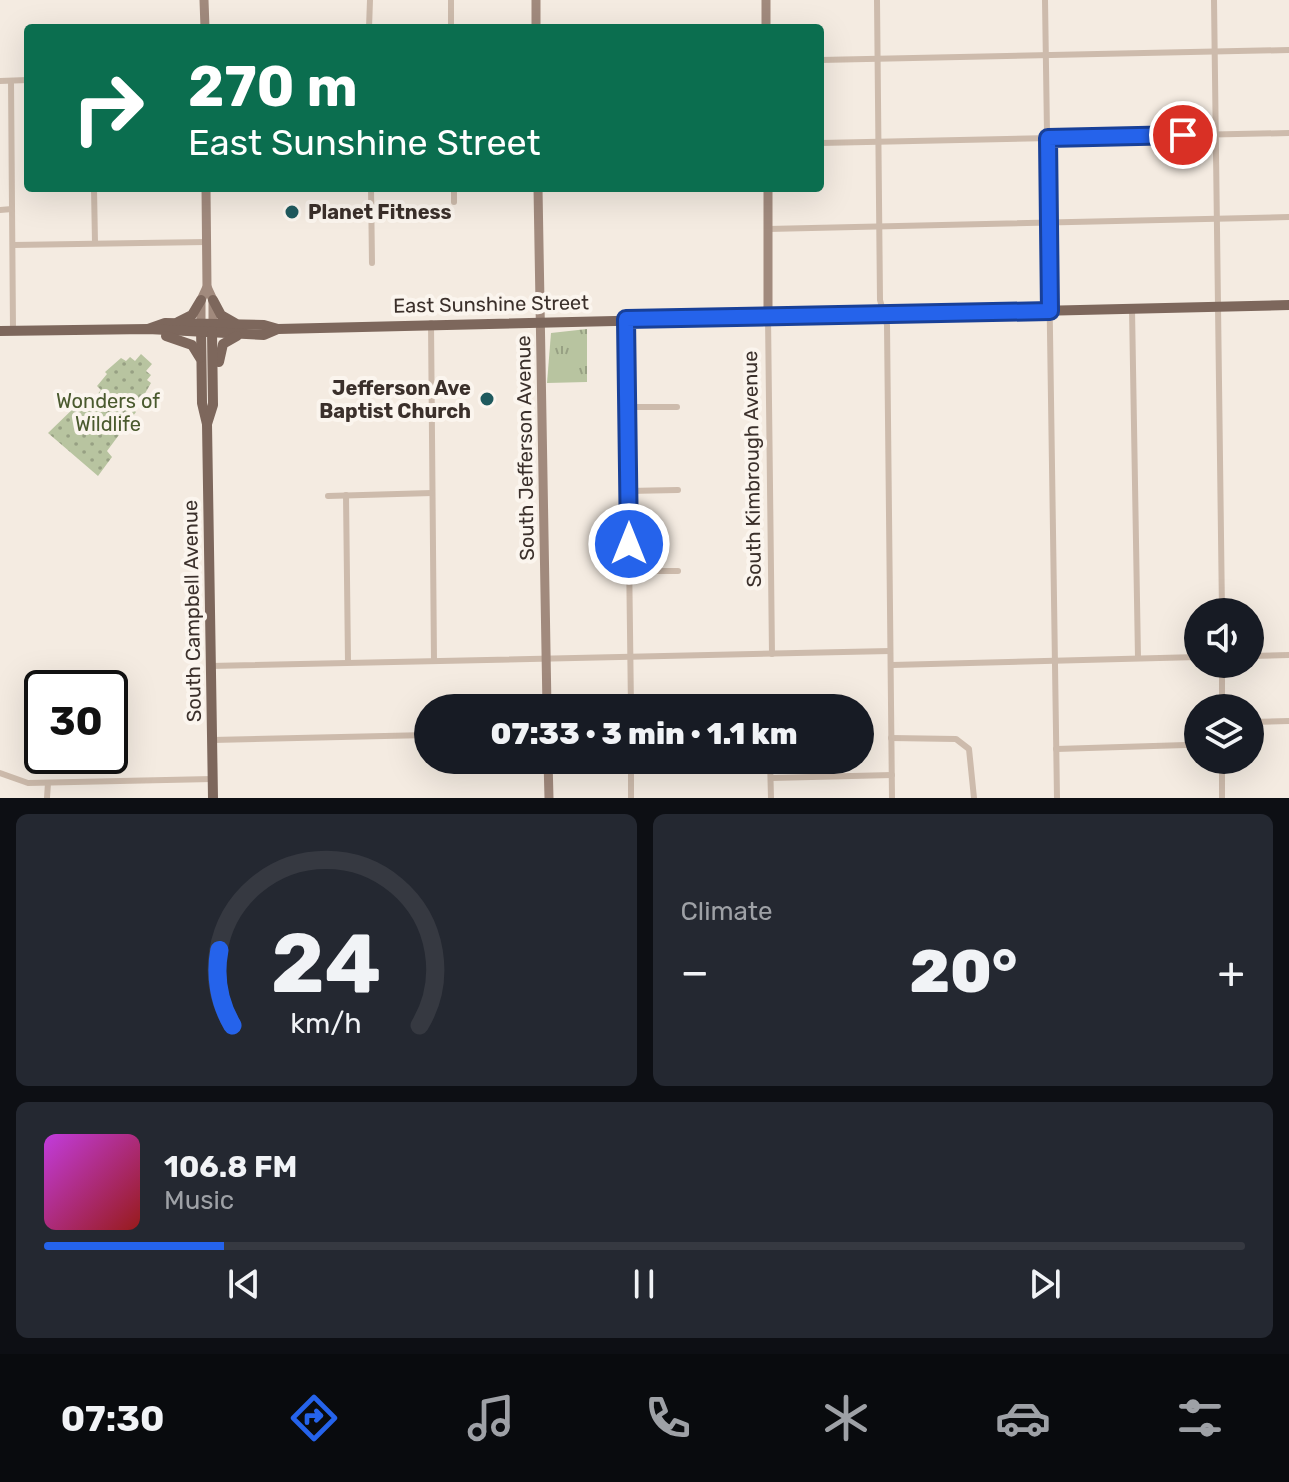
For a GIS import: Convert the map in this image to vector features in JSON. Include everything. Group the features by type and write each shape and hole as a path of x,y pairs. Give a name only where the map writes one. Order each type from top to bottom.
{"main road":[{"path":"204,0 205,24"},
{"path":"536,0 536,24"},
{"path":"766,0 766,24"},
{"name":"South Campbell Avenue","path":"206,192 207,329 213,379 213,405 207,424 213,798"},
{"name":"South Jefferson Avenue","path":"538,192 547,694"},
{"name":"South Kimbrough Avenue","path":"768,192 768,316"},
{"path":"152,330 192,315 207,300 241,330 223,344 213,379"},
{"name":"East Sunshine Street","path":"207,329 1289,305"},
{"path":"174,323 207,329"},
{"path":"0,331 207,329"},
{"name":"South Campbell Avenue","path":"207,329 201,363 203,413 207,424"},
{"path":"152,330 190,343 199,351 201,363"},
{"path":"548,774 549,798"}],"street":[{"path":"369,24 370,0"},
{"path":"451,0 451,24"},
{"path":"877,0 880,300 884,314 892,798"},
{"path":"1045,0 1057,798"},
{"path":"1214,0 1222,598"},
{"path":"824,60 1289,50"},
{"path":"0,81 24,80"},
{"path":"11,81 13,330"},
{"path":"824,143 1289,133"},
{"path":"94,192 95,243"},
{"path":"371,192 372,263"},
{"path":"454,192 454,202"},
{"path":"0,210 12,209"},
{"path":"768,229 1289,217"},
{"path":"13,245 206,242"},
{"path":"1132,309 1138,658"},
{"name":"South Kimbrough Avenue","path":"768,316 772,654"},
{"path":"626,319 631,694"},
{"path":"431,323 434,660"},
{"path":"628,407 677,407"},
{"path":"628,491 678,490"},
{"path":"328,496 432,493"},
{"path":"346,495 348,662"},
{"path":"629,571 678,571"},
{"path":"209,666 890,651"},
{"path":"1264,656 1289,655"},
{"path":"892,665 1184,657"},
{"path":"1264,722 1289,721"},
{"path":"212,740 414,735"},
{"path":"891,738 956,739 969,749 974,798"},
{"path":"1056,749 1184,745"},
{"path":"0,773 18,782 48,783 212,779"},
{"path":"631,774 631,798"},
{"path":"771,774 771,798"},
{"path":"1222,774 1222,798"},
{"path":"771,778 892,775"},
{"path":"47,798 48,783"}],"green space":[{"path":"587,329 587,382 547,383 551,333"},
{"name":"Wonders of Wildlife","path":"141,354 152,364 146,371 151,375 147,380 151,383 140,402 126,404 136,412 107,451 112,457 98,476 48,433 80,402 86,408 101,390 97,386 107,374 105,372 121,358 126,361 130,357 135,361"}],"place":[{"name":"Planet Fitness","path":"292,212"},
{"name":"Jefferson Ave Baptist Church","path":"487,399"}],"route":[{"path":"629,544 626,319 1050,311 1048,138 1183,135"}]}
